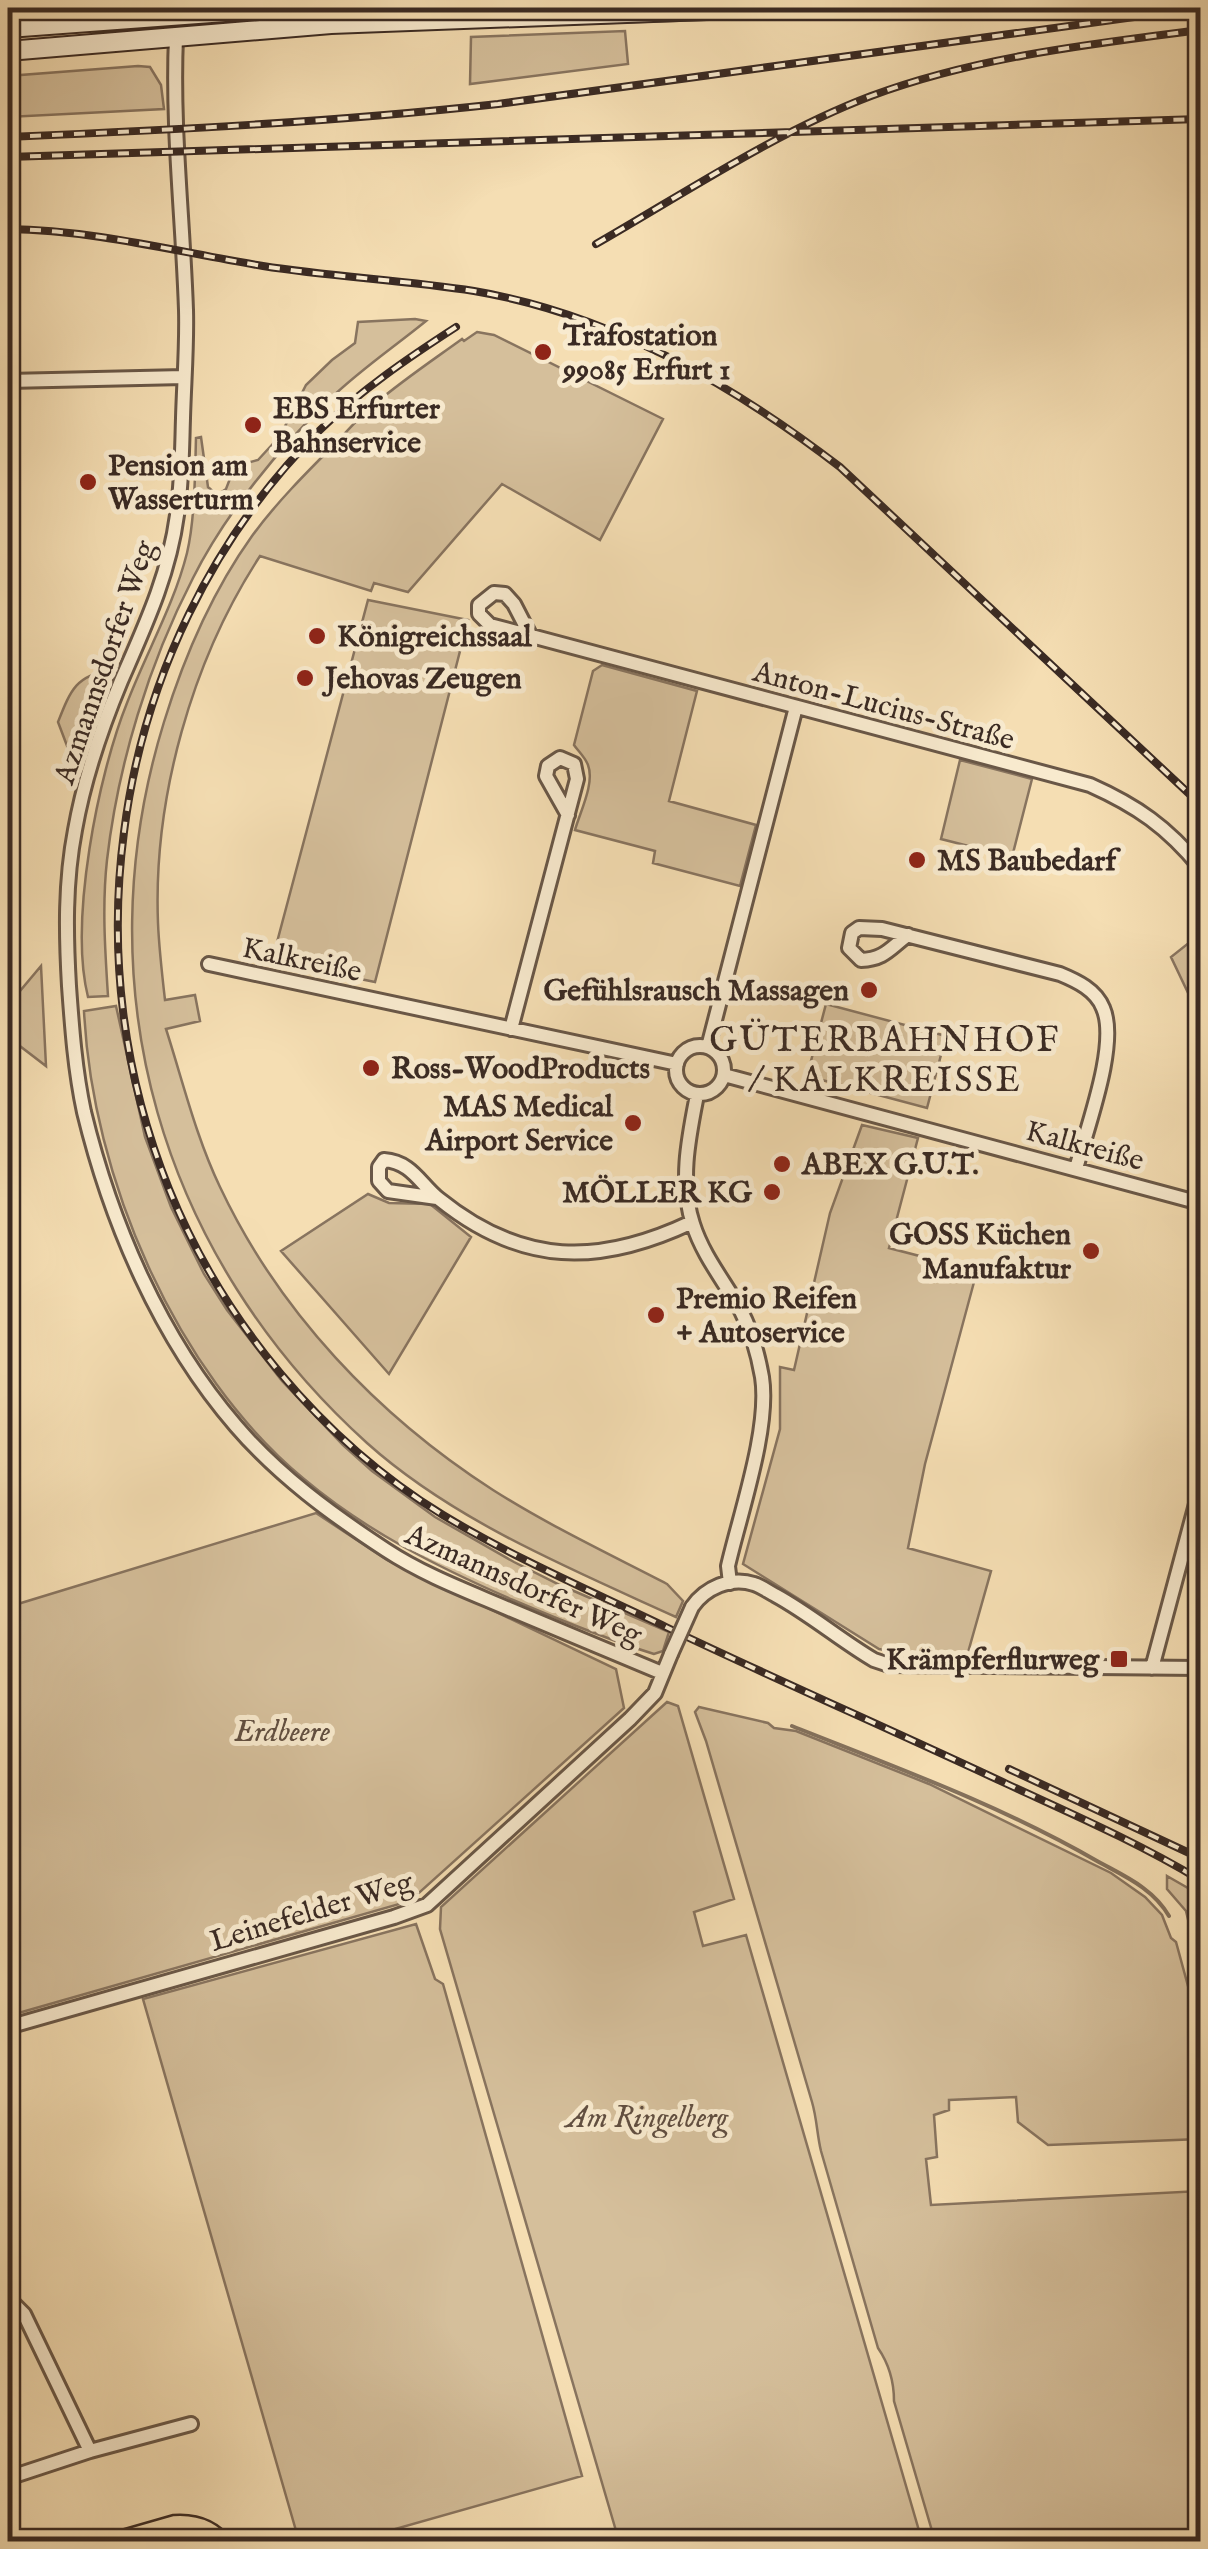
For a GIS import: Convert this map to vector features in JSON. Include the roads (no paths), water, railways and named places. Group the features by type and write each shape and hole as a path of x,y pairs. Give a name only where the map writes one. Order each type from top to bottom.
{"main road":[{"path":"8,28 280,8"},
{"path":"8,51 331,24 760,8"}],"street":[{"name":"Azmannsdorfer Weg","path":"176,37 186,320 181,480 174,537 158,596 89,770 74,832 67,896 66,944 76,1064 84,1109 112,1206 152,1298 192,1368 236,1427 284,1475 376,1543 436,1577 662,1673"},
{"path":"8,380 184,376"},
{"name":"Anton-Lucius-Straße","path":"530,636 1090,785 1155,820 1200,867"},
{"path":"708,1047 796,707"},
{"path":"511,1029 568,815"},
{"path":"908,935 1060,974 1096,996 1106,1018 1107,1050 1076,1169"},
{"name":"Kalkreiße","path":"210,964 677,1064"},
{"path":"692,1047 708,1047 723,1061 724,1075 718,1088 697,1094 682,1087 677,1064 692,1047"},
{"name":"Kalkreiße","path":"724,1075 1200,1202"},
{"path":"697,1094 686,1166 692,1222 705,1253 742,1312 756,1346 763,1383 762,1422 728,1566 730,1582 754,1584 874,1660 889,1665 1200,1668"},
{"path":"437,1198 504,1238 563,1253 615,1250 656,1239 692,1222"},
{"path":"1152,1668 1200,1490"},
{"name":"Leinefelder Weg","path":"8,2027 426,1905 656,1692 692,1607 706,1591 730,1582"},
{"path":"8,2298 24,2314 90,2450"},
{"path":"8,2478 90,2450 191,2424"}],"waterway":[{"path":"792,1726 1023,1822 1137,1884 1169,1916"}],"tram line":[{"path":"79,2542 173,2515 200,2517 215,2524 234,2542"}],"railway":[{"path":"8,137 315,121 498,104 1200,8"},
{"path":"596,244 766,145 871,96 992,62 1200,30"},
{"path":"8,157 1200,119"},
{"path":"8,229 104,237 263,266 474,291 573,317 668,356 756,408 840,467 1200,804"},
{"path":"456,327 352,401 281,472 246,517 189,614 147,721 124,832 119,877 119,968 130,1058 140,1102 169,1189 191,1238 217,1285 280,1373 356,1451 443,1515 553,1574 1105,1829 1200,1880"},
{"path":"1009,1769 1200,1858"}],"place":[{"name":"Trafostation 99085 Erfurt 1","path":"543,352"},
{"name":"EBS Erfurter Bahnservice","path":"253,425"},
{"name":"Pension am Wasserturm","path":"88,482"},
{"name":"Königreichssaal","path":"317,636"},
{"name":"Jehovas Zeugen","path":"305,678"},
{"name":"MS Baubedarf","path":"917,860"},
{"name":"Gefühlsrausch Massagen","path":"869,990"},
{"name":"Ross-WoodProducts","path":"371,1068"},
{"name":"MAS Medical Airport Service","path":"633,1123"},
{"name":"ABEX G.U.T.","path":"782,1164"},
{"name":"MÖLLER KG","path":"772,1192"},
{"name":"GOSS Küchen Manufaktur","path":"1091,1251"},
{"name":"Premio Reifen + Autoservice","path":"656,1315"},
{"name":"Krämpferflurweg","path":"1119,1659"}],"district":[{"name":"GÜTERBAHNHOF / KALKREISSE","path":"885,1059"}],"park label":[{"name":"Erdbeere","path":"282,1731"},
{"name":"Am Ringelberg","path":"647,2117"}]}
